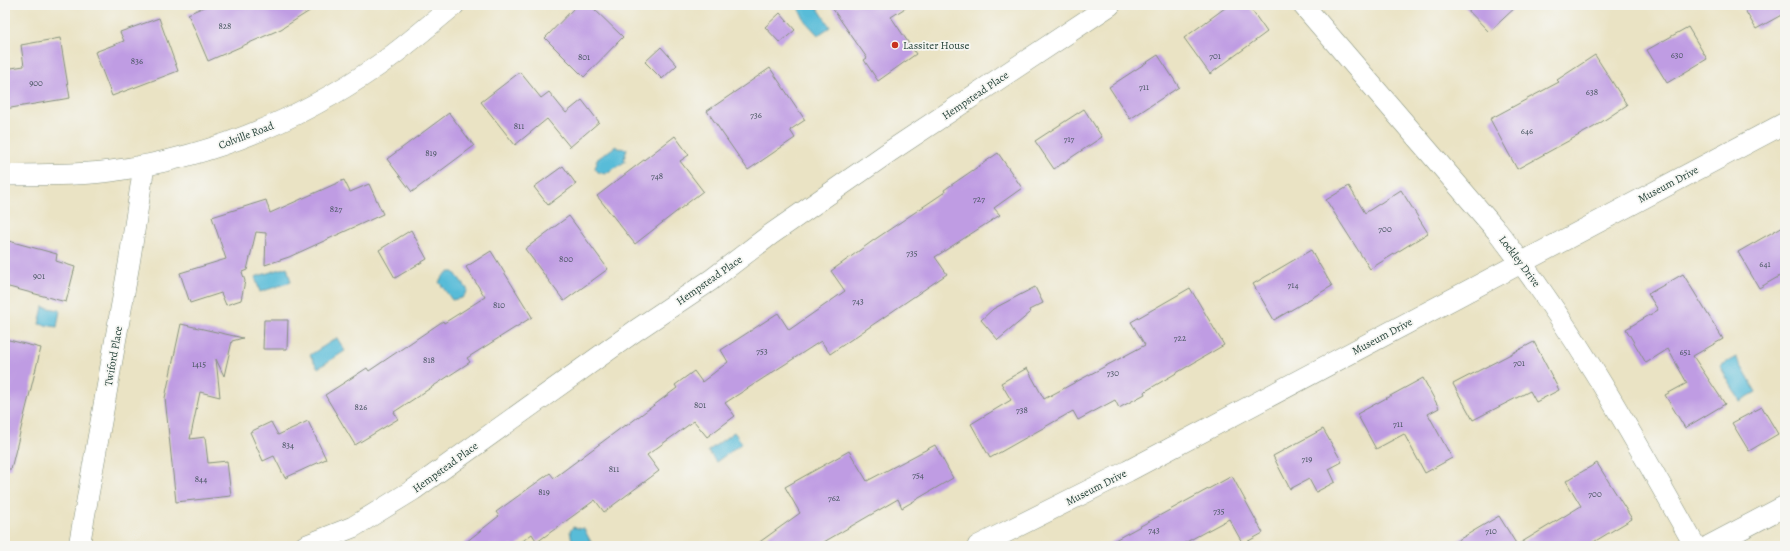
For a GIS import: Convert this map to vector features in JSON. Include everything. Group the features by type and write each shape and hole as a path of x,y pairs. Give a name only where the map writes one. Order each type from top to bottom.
{"street":[{"name":"Colville Road","path":"5,175 90,173 144,166 183,157 245,138 283,121 340,90 377,66 454,5"},
{"name":"Hempstead Place","path":"305,546 353,527 414,490 635,331 711,280 770,235 889,152 1110,5"},
{"name":"Lockley Drive","path":"1303,5 1487,219 1521,261 1557,312 1642,452 1695,546"},
{"name":"Museum Drive","path":"978,546 1153,458 1521,261 1785,123"},
{"name":"Twiford Place","path":"79,546 130,257 144,166"},
{"path":"1708,546 1785,506"}],"water":[{"path":"797,5 816,5 830,27 818,35 805,21"},
{"path":"616,146 617,148 627,149 624,159 626,161 605,174 598,172 595,168 597,162 596,160"},
{"path":"287,267 291,282 260,292 255,277"},
{"path":"454,272 468,290 462,298 452,300 439,282 445,274"},
{"path":"43,307 60,310 57,327 39,324"},
{"path":"337,338 345,351 318,368 310,355"},
{"path":"1736,357 1756,392 1740,401 1720,366"},
{"path":"734,432 742,443 716,462 708,451"},
{"path":"573,527 581,529 583,527 593,546 573,545 570,531"}],"building":[{"path":"208,5 319,5 281,29 208,61 188,14"},
{"path":"577,5 590,5 623,37 584,77 545,38"},
{"name":"Lassiter House","path":"830,5 910,5 891,17 916,54 878,81 864,60 867,58"},
{"path":"1229,5 1248,5 1267,32 1210,74 1184,38"},
{"path":"1463,5 1518,5 1489,32"},
{"path":"1742,5 1785,5 1785,13 1756,29"},
{"path":"780,13 795,30 780,43 765,27"},
{"path":"159,18 178,71 112,96 95,52 124,41 120,32"},
{"path":"1688,27 1707,59 1667,83 1647,50"},
{"path":"60,38 70,98 5,109 5,69 24,66 21,45"},
{"path":"661,47 677,65 662,79 645,62"},
{"path":"1158,55 1179,87 1130,119 1109,87"},
{"path":"1595,55 1627,105 1594,127 1517,169 1490,119 1559,82 1557,80"},
{"path":"770,68 805,120 790,130 795,138 748,170 707,111"},
{"path":"520,72 541,98 549,92 566,113 582,100 599,122 570,147 547,119 515,145 481,102"},
{"path":"1084,109 1102,137 1054,169 1035,141"},
{"path":"449,113 474,146 412,192 387,159"},
{"path":"675,136 689,155 680,161 703,191 635,244 597,196"},
{"path":"998,153 1022,188 994,208 1000,215 935,257 947,274 830,354 821,341 725,403 735,416 707,437 694,421 647,455 659,471 604,512 595,500 537,542 532,534 516,546 461,546 499,516 496,512 550,473 554,478 677,388 675,385 694,371 702,382 728,362 721,350 778,313 789,330 845,291 831,271 945,192 944,190"},
{"path":"563,166 576,184 548,205 534,187"},
{"path":"344,180 350,192 369,184 383,214 289,257 265,265 266,233 256,232 247,270 242,272 245,281 241,300 226,305 221,293 190,303 180,273 226,259 212,217 266,200 270,213"},
{"path":"1349,186 1365,213 1401,190 1428,233 1370,269 1326,200"},
{"path":"569,216 608,269 564,301 525,249"},
{"path":"1785,225 1785,273 1759,288 1738,252"},
{"path":"411,230 427,259 395,278 379,250"},
{"path":"5,240 57,254 56,261 75,267 66,302 5,286"},
{"path":"1311,250 1332,286 1274,320 1253,284"},
{"path":"491,251 532,317 467,358 470,362 394,412 398,419 355,445 325,395 367,368 369,371 443,321 444,323 485,297 466,267"},
{"path":"1683,274 1723,339 1693,356 1725,404 1685,428 1665,395 1687,383 1668,349 1646,363 1626,329 1658,310 1648,294"},
{"path":"1035,287 1043,303 1029,310 1030,313 998,340 981,320 993,309"},
{"path":"1190,288 1224,345 1144,392 1145,394 1119,408 1115,400 1078,420 1073,411 990,458 971,424 1011,400 1001,383 1027,368 1044,399 1145,345 1131,322"},
{"path":"264,320 288,320 287,349 263,349"},
{"path":"181,324 243,338 232,341 224,376 216,359 220,397 200,392 190,439 205,437 208,463 227,461 231,496 176,502 165,398"},
{"path":"5,339 41,348 11,469 5,469 5,419 10,400 5,399"},
{"path":"1534,342 1559,390 1536,402 1530,391 1473,420 1453,384"},
{"path":"1423,378 1439,408 1428,414 1452,458 1425,473 1404,434 1376,449 1357,414"},
{"path":"1762,407 1778,434 1749,451 1732,423"},
{"path":"308,421 326,459 285,478 274,456 263,461 250,432 271,422 278,435"},
{"path":"1323,429 1342,462 1329,469 1335,482 1316,492 1309,479 1290,489 1273,456"},
{"path":"935,445 953,478 902,508 898,499 817,546 754,546 800,513 785,487 849,451 867,481"},
{"path":"1597,463 1632,519 1587,546 1448,546 1499,516 1517,545 1581,506 1566,481"},
{"path":"1232,476 1263,533 1243,544 1229,519 1179,546 1104,546"}],"place":[{"name":"Lassiter House","path":"895,45"}]}
